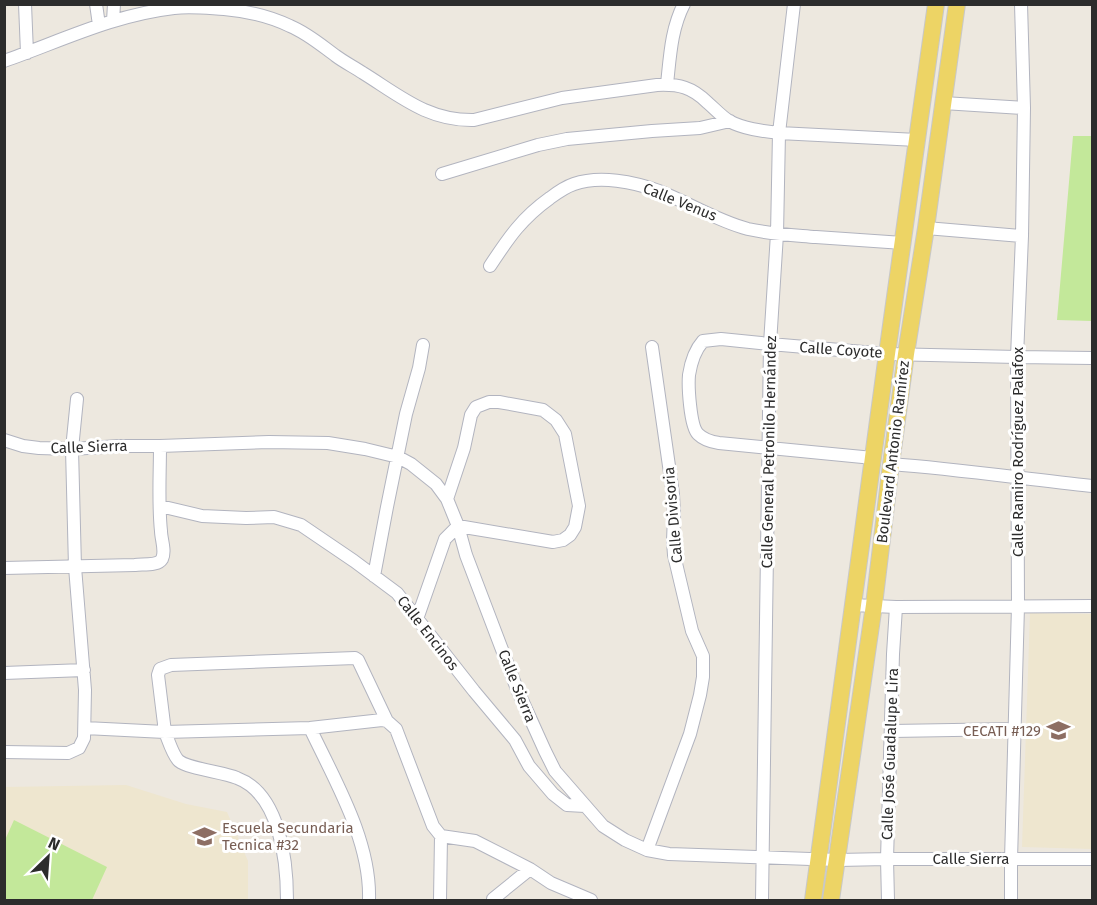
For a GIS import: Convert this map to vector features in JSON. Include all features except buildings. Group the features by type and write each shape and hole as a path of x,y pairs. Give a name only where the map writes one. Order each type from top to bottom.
{"main road":[{"name":"Boulevard Antonio Ramírez","path":"813,900 936,4"},
{"name":"Boulevard Antonio Ramírez","path":"831,900 957,4"}],"street":[{"path":"25,4 27,53"},
{"path":"96,4 99,25"},
{"path":"113,21 114,4"},
{"path":"667,84 672,42 684,4"},
{"name":"Calle General Petronilo Hernández","path":"762,900 770,344 777,234 779,134 794,4"},
{"name":"Calle Ramiro Rodríguez Palafox","path":"1011,900 1018,606 1017,357 1024,108 1021,4"},
{"path":"4,61 99,25 140,14 189,7 245,11 286,24 311,37 337,57 410,103 447,118 474,120 562,98 667,84 679,85 693,91 730,121 750,128 779,134 917,140"},
{"path":"943,103 1024,108"},
{"path":"442,174 567,139 652,130 700,128 730,121"},
{"name":"Calle Venus","path":"490,266 512,233 529,214 574,184 599,180 629,183 658,191 747,229 777,234 903,243"},
{"path":"926,228 1022,237"},
{"name":"Calle Coyote","path":"768,448 719,444 707,440 696,432 691,414 689,376 694,355 707,339 887,354 1092,358"},
{"path":"374,576 406,414 423,345"},
{"name":"Calle Divisoria","path":"647,850 690,734 700,695 704,664 692,631 674,555 673,494 652,347"},
{"path":"4,752 68,753 79,748 84,738 84,670 75,567 72,450 77,399"},
{"path":"417,620 444,539 458,526 553,542 563,540 570,534 575,527 579,506 565,434 556,420 543,410 499,402 489,402 476,407 471,414 464,448 447,499"},
{"name":"Calle Sierra","path":"4,440 23,446 72,450 119,446 269,442 328,443 355,447 398,458 411,464 436,484 447,499 517,689 555,771 603,826 647,850 669,854 838,860 1092,860"},
{"path":"4,568 135,565 160,561 163,550 160,446"},
{"path":"768,448 873,458"},
{"path":"891,464 946,468 1092,486"},
{"name":"Calle Encinos","path":"160,506 202,516 274,518 301,525 397,592 417,620 515,740 529,766 553,794 567,805 585,806"},
{"path":"852,604 896,607 1092,606"},
{"name":"Calle José Guadalupe Lira","path":"888,900 887,859 896,607"},
{"path":"287,900 287,873 281,840 267,802 258,791 239,778 178,760 165,732 158,675 160,669 171,665 355,658 360,663 387,721 396,729 433,826 441,836 440,900"},
{"path":"4,673 84,670"},
{"path":"85,728 165,732 310,728 387,721"},
{"path":"310,728 355,825 366,859 370,885 369,900"},
{"path":"892,731 1014,729"},
{"path":"441,836 475,841 530,869 551,883 591,900"},
{"path":"493,899 530,869"}],"shaded area":[{"name":"CECATI #129","path":"1030,613 1092,614 1092,849 1022,847"},
{"path":"126,785 186,804 227,812 248,861 248,900 5,900 4,787"}],"green space":[{"path":"1073,136 1092,136 1092,321 1057,320"},
{"path":"14,820 107,867 92,900 5,900 5,840"}],"place":[{"name":"CECATI #129","path":"1059,731"},
{"name":"Escuela Secundaria Tecnica #32","path":"204,837"}]}
